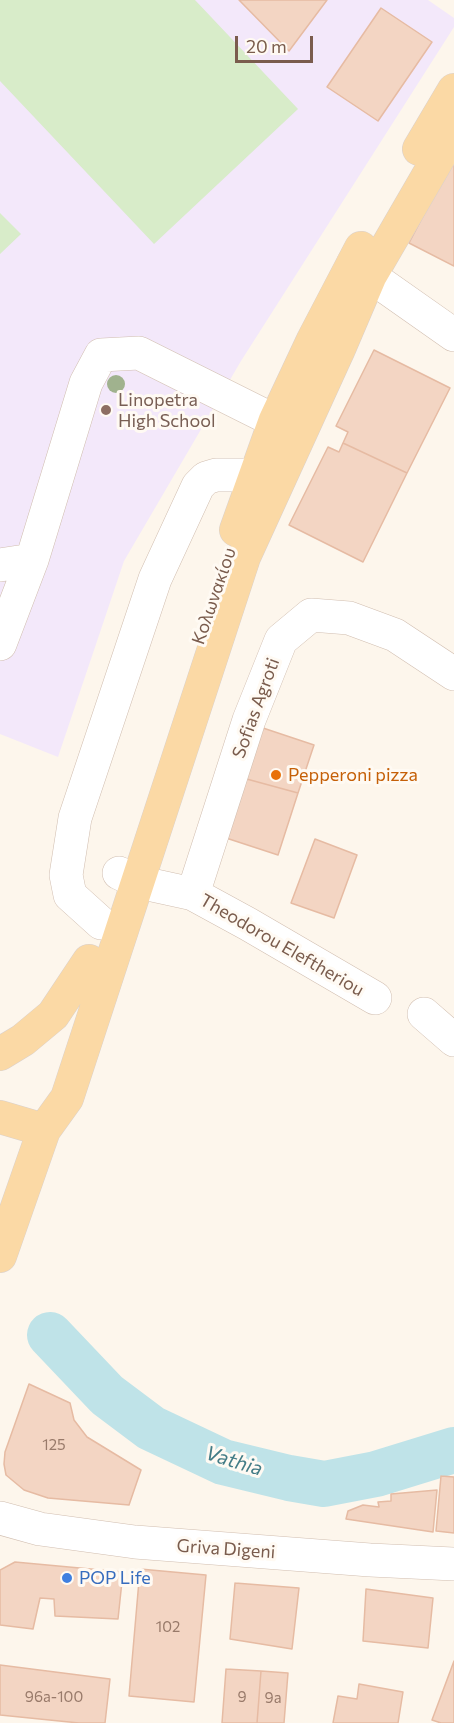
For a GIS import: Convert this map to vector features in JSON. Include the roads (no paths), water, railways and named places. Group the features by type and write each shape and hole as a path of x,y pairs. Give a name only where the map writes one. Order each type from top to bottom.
{"main road":[{"name":"Κολωνακίου","path":"44,1130 45,1091 101,923 129,878 244,557 338,351 362,270 454,90"},
{"name":"Κολωνακίου","path":"0,1256 44,1130 68,1098 129,878 255,475 275,421 313,340 454,131"},
{"path":"0,1054 23,1040 53,1015 89,961"},
{"path":"0,1117 44,1130"}],"street":[{"path":"362,270 454,335"},
{"path":"0,644 32,560 86,383 101,355 139,352 275,421"},
{"path":"101,923 70,895 66,875 71,841 75,818 155,579 198,486 207,478 216,475 255,475"},
{"path":"0,564 32,560"},
{"name":"Sofias Agroti","path":"193,894 249,720 281,640 311,615 349,618 395,635 454,674"},
{"name":"Theodorou Eleftheriou","path":"129,878 193,894 375,998"},
{"path":"424,1014 454,1040"},
{"name":"Griva Digeni","path":"0,1518 40,1529 135,1542 454,1564"},
{"path":"0,1534 40,1529"}],"waterway":[{"name":"Vathia","path":"50,1335 107,1395 151,1428 223,1462 324,1484 376,1474 454,1450"}],"place":[{"name":"Linopetra High School","path":"106,410"},
{"name":"Pepperoni pizza","path":"276,775"},
{"name":"POP Life","path":"67,1578"}]}
